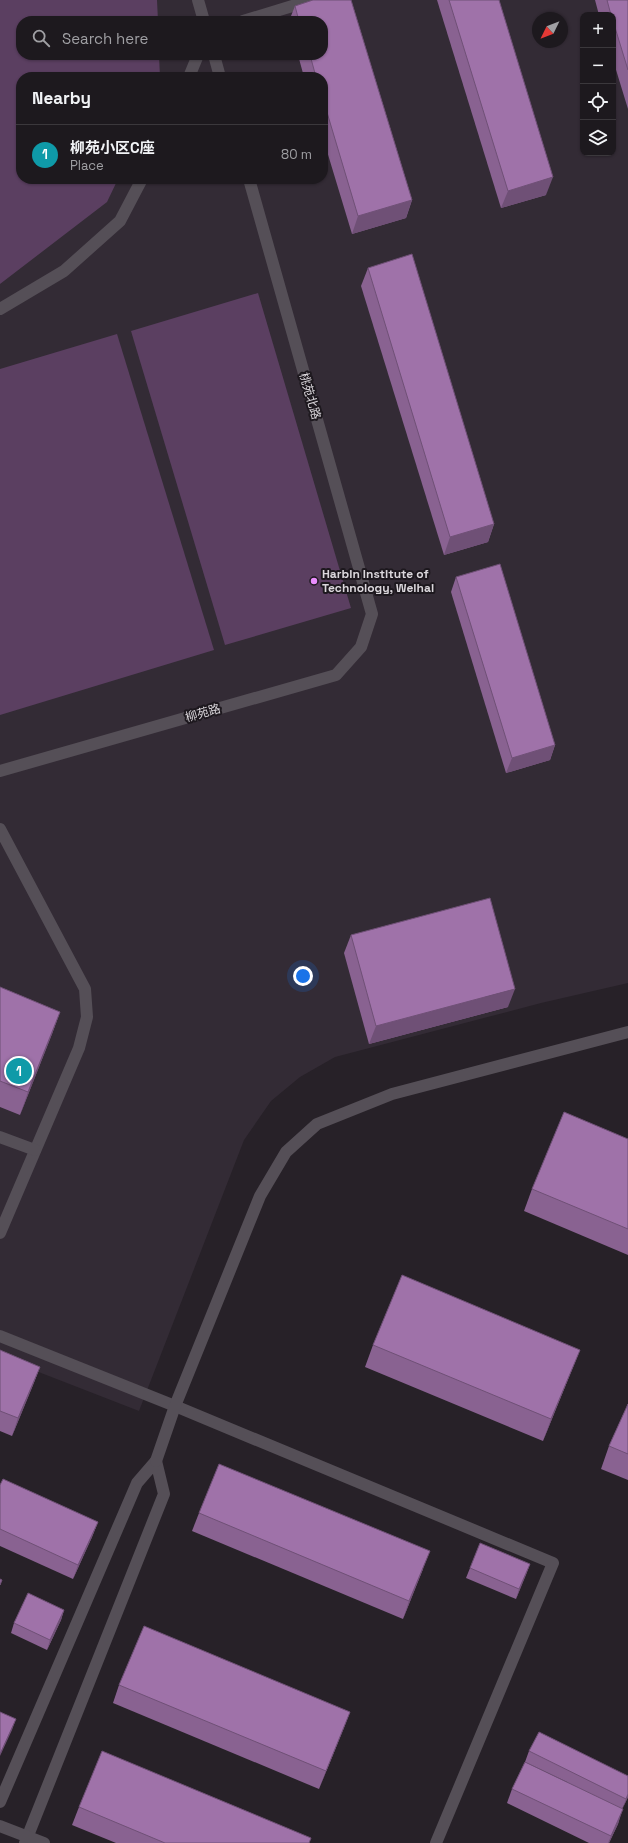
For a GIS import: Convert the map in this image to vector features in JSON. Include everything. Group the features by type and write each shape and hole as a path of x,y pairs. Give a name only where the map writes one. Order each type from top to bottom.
{"street":[{"path":"198,0 203,16"},
{"path":"259,16 312,0"},
{"path":"191,72 196,60"},
{"path":"215,60 219,72"},
{"path":"0,309 64,271 120,221 139,184"},
{"name":"桃苑北路","path":"250,184 372,614"},
{"name":"柳苑路","path":"0,771 336,675 361,647 372,614"},
{"path":"0,829 84,989 87,1017 79,1048 0,1233"},
{"path":"0,1802 137,1483 156,1461 175,1406 260,1196 286,1152 317,1124 392,1094 628,1032"},
{"path":"0,1137 36,1150"},
{"path":"0,1336 175,1406 553,1563 436,1843"},
{"path":"26,1840 164,1494 156,1461"},
{"path":"0,1826 26,1840 44,1843"}],"shaded area":[{"name":"Harbin Institute of Technology, Weihai","path":"0,0 628,0 628,983 541,1003 335,1057 300,1077 271,1101 244,1140 139,1411 0,1357"},
{"path":"0,0 157,0 158,16 16,16 16,60 159,60 160,72 16,72 16,184 116,184 107,202 0,284"},
{"path":"258,293 351,608 225,645 131,331"},
{"path":"117,334 214,650 0,715 0,369"}],"building":[{"path":"313,0 351,0 412,200 358,216 328,116 328,72 315,72 311,60 328,60 328,16 298,16 295,6"},
{"path":"449,0 499,0 553,177 508,191"},
{"path":"607,0 628,0 628,70 616,31 616,12 610,12"},
{"path":"412,254 494,524 450,537 368,268"},
{"path":"500,564 555,745 512,758 456,577"},
{"path":"490,898 515,989 376,1026 351,935"},
{"path":"0,987 60,1012 28,1092 0,1081"},
{"path":"564,1112 628,1139 628,1229 532,1189"},
{"path":"402,1275 580,1350 551,1419 373,1345"},
{"path":"0,1350 40,1367 18,1418 0,1411"},
{"path":"628,1404 628,1454 609,1446"},
{"path":"219,1464 430,1551 409,1601 199,1513"},
{"path":"3,1479 98,1522 78,1565 0,1529 0,1485"},
{"path":"480,1543 530,1564 519,1589 470,1568"},
{"path":"28,1593 64,1610 50,1640 14,1623"},
{"path":"144,1626 350,1712 326,1771 119,1685"},
{"path":"0,1712 16,1719 0,1754"},
{"path":"539,1732 628,1776 628,1794 626,1799 529,1751"},
{"path":"102,1751 311,1838 309,1843 165,1843 79,1807"},
{"path":"525,1762 623,1809 611,1836 512,1789"}],"place":[{"name":"Harbin Institute of Technology, Weihai","path":"314,581"},
{"name":"柳苑小区C座","path":"19,1071"}]}
